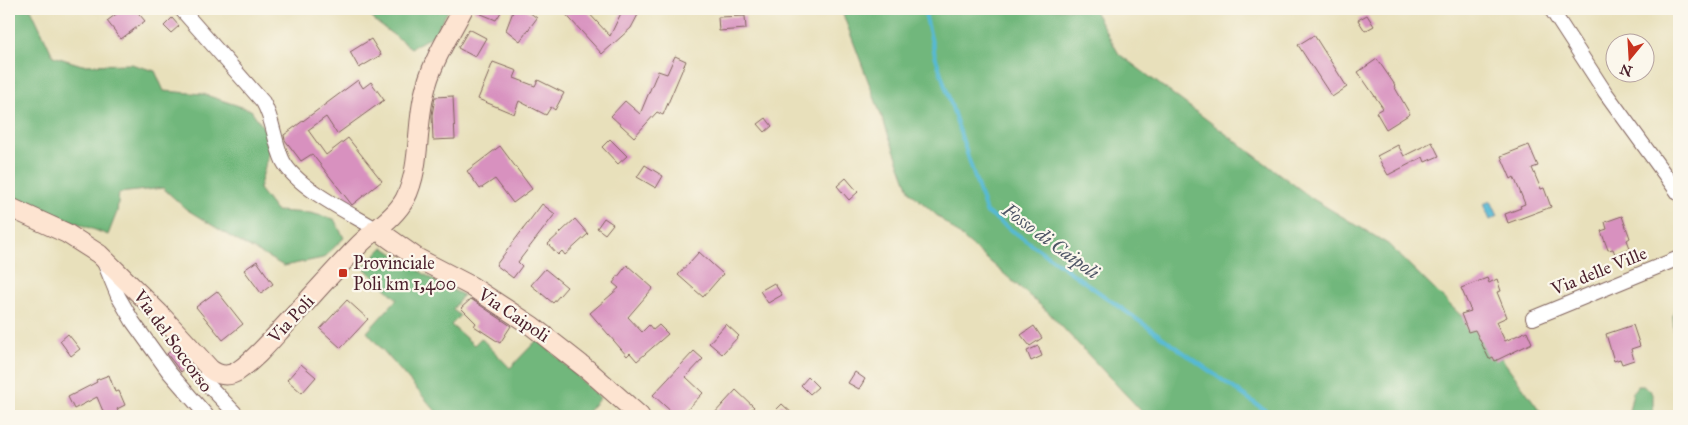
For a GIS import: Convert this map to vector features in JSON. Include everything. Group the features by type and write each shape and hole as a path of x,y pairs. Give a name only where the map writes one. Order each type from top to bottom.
{"street":[{"path":"181,9 263,102 271,118 282,157 291,173 309,188 376,229"},
{"name":"Via Poli","path":"210,369 219,375 239,370 275,336 358,245 397,210 408,190 412,177 427,82 437,55 463,9"},
{"path":"1550,9 1605,92 1679,194"},
{"path":"9,207 78,239 102,256 159,313 210,369 206,376 208,385 238,416"},
{"name":"Via Caipoli","path":"376,229 417,258 471,286 532,326 584,366 640,416"},
{"name":"Via del Soccorso","path":"102,256 118,296 133,322 169,372 207,416"},
{"name":"Via delle Ville","path":"1533,318 1679,258"}],"green space":[{"path":"9,9 31,9 53,56 82,65 131,64 155,71 164,91 203,94 251,110 272,140 259,189 276,211 310,213 334,219 344,238 323,258 284,266 236,240 186,209 163,188 119,193 117,212 108,235 9,197"},
{"path":"364,9 449,9 434,35 411,48 376,22"},
{"path":"841,9 1093,9 1119,54 1313,199 1388,244 1494,348 1544,416 1146,416 1048,312 910,192"},
{"path":"383,247 438,283 463,295 453,309 460,316 451,325 474,345 481,338 510,368 538,339 600,398 584,416 440,416 367,332 397,299 363,267"},
{"path":"1679,296 1679,416 1678,416 1673,315"},
{"path":"1637,386 1644,386 1650,390 1653,397 1653,416 1628,416 1633,392"}],"water":[{"path":"1491,201 1498,216 1490,220 1483,204"}],"building":[{"path":"123,9 135,9 145,21 121,39 107,21"},
{"path":"474,9 503,9 496,20 474,11"},
{"path":"514,9 525,9 537,18 520,41 506,30"},
{"path":"561,9 585,9 610,36 623,9 641,9 631,28 602,54"},
{"path":"1367,15 1374,26 1365,31 1358,20"},
{"path":"745,16 746,29 719,31 718,17"},
{"path":"172,18 179,26 171,33 164,26"},
{"path":"469,29 486,38 475,57 458,48"},
{"path":"1314,35 1347,87 1332,97 1298,45"},
{"path":"371,39 381,55 359,68 350,52"},
{"path":"675,56 686,61 663,115 657,112 634,137 611,116 625,101 640,114 658,71 667,74"},
{"path":"1377,59 1395,85 1410,114 1386,129 1376,112 1383,108 1358,72"},
{"path":"493,62 517,71 514,78 535,86 538,80 564,93 555,110 551,107 546,115 519,101 514,114 478,99"},
{"path":"358,80 363,88 371,82 384,100 337,134 326,117 308,130 326,155 348,138 382,181 352,205 312,154 301,161 285,140 284,135"},
{"path":"453,96 455,139 433,140 432,115 435,97"},
{"path":"766,118 772,126 765,132 758,124"},
{"path":"610,139 627,156 618,164 602,147"},
{"path":"1432,142 1439,156 1425,162 1423,157 1388,175 1377,156 1398,145 1404,156"},
{"path":"1529,145 1538,166 1532,168 1541,189 1544,188 1551,207 1508,223 1505,214 1521,208 1520,206 1525,204 1514,177 1511,179 1501,156"},
{"path":"500,146 532,189 513,203 495,179 480,189 467,171"},
{"path":"645,165 663,176 656,188 637,177"},
{"path":"846,178 858,192 849,200 837,186"},
{"path":"542,204 555,214 518,262 522,266 513,278 496,265"},
{"path":"1622,216 1630,238 1627,240 1630,248 1615,254 1613,249 1608,250 1601,231 1607,229 1605,222"},
{"path":"604,218 613,224 605,234 597,228"},
{"path":"575,219 588,234 565,255 562,251 558,255 548,244"},
{"path":"699,252 723,274 703,297 678,275"},
{"path":"257,261 273,284 261,293 244,270"},
{"path":"627,265 653,288 628,317 642,332 649,325 653,330 659,325 668,334 637,361 630,353 627,356 590,313 619,288 613,283"},
{"path":"545,269 567,287 553,303 531,285"},
{"path":"1487,278 1489,283 1497,279 1501,291 1497,292 1507,317 1496,322 1505,341 1527,331 1532,343 1495,361 1493,357 1489,359 1475,330 1468,332 1461,314 1471,311 1461,288"},
{"path":"774,283 782,295 768,303 760,291"},
{"path":"217,291 243,324 223,340 196,307"},
{"path":"471,299 511,326 500,343 474,326 476,323 461,308"},
{"path":"347,300 368,319 341,348 320,329"},
{"path":"726,324 739,336 722,354 709,343"},
{"path":"1633,325 1640,346 1631,349 1634,360 1622,364 1620,359 1614,361 1606,334"},
{"path":"1034,326 1042,338 1030,346 1021,335"},
{"path":"68,334 80,349 71,356 60,341"},
{"path":"1038,346 1042,356 1031,361 1027,351"},
{"path":"175,347 191,364 181,372 167,354"},
{"path":"694,351 703,359 686,377 703,393 685,412 683,410 676,416 653,395"},
{"path":"301,364 316,377 302,393 287,380"},
{"path":"855,372 865,379 859,389 848,383"},
{"path":"109,375 115,392 119,391 125,405 117,409 120,416 105,416 97,397 74,409 68,397 97,382 96,380"},
{"path":"808,377 818,387 810,394 801,385"},
{"path":"736,390 754,407 746,416 712,416"},
{"path":"782,404 795,416 770,416"}],"waterway":[{"name":"Fosso di Caipoli","path":"924,9 935,55 986,212 1273,416"}],"place":[{"name":"Provinciale Poli km 1,400","path":"343,273"}]}
